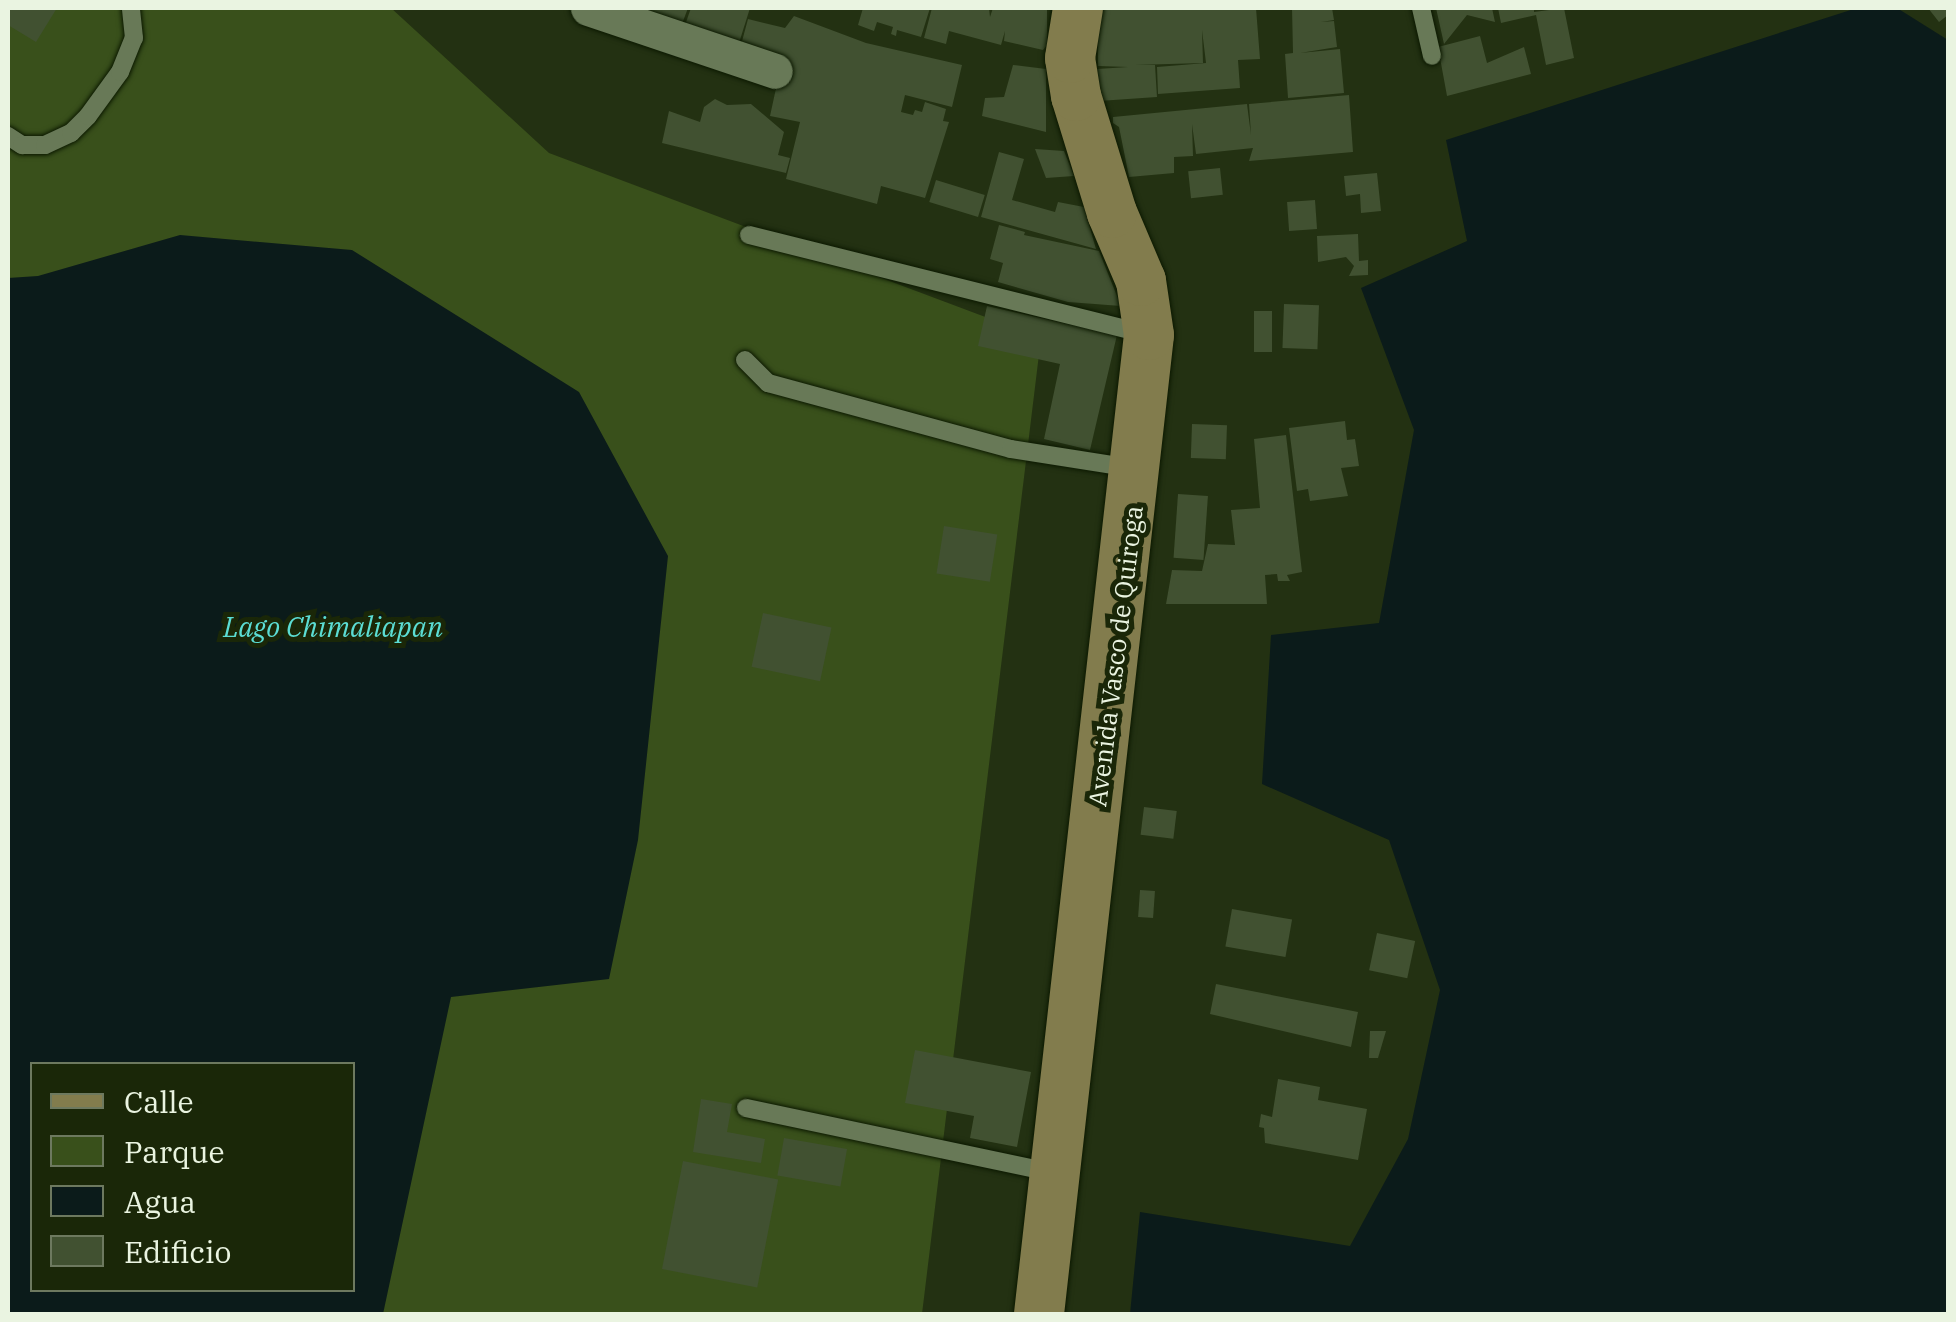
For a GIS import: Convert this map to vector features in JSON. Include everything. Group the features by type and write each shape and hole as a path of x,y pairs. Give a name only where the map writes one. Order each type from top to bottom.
{"street":[{"path":"588,8 775,71"},
{"name":"Avenida Vasco de Quiroga","path":"1039,1314 1137,469 1149,335 1141,281 1112,212 1076,96 1070,58 1078,8"}],"lane":[{"path":"8,136 22,145 45,145 71,133 88,116 120,72 134,38 131,8"},
{"path":"1421,8 1432,56"},
{"path":"750,235 1149,335"},
{"path":"745,360 768,383 1011,449 1137,469"},
{"path":"746,1108 1056,1174"}],"green space":[{"path":"8,8 391,8 549,153 1041,338 922,1314 8,1314"}],"water":[{"path":"1857,8 1897,8 1948,40 1948,1314 1130,1314 1140,1212 1350,1246 1408,1139 1440,990 1389,840 1262,784 1271,635 1379,623 1414,430 1361,288 1467,241 1446,140"},
{"name":"Lago Chimaliapan","path":"180,235 352,250 579,392 668,556 638,840 609,979 451,997 383,1314 8,1314 8,278 38,276"}],"building":[{"path":"8,8 57,8 36,42 8,25"},
{"path":"634,8 688,8 682,24"},
{"path":"691,8 750,8 739,43 685,25"},
{"path":"863,8 930,8 921,37 897,30 896,36 891,34 893,27 877,22 874,31 858,25"},
{"path":"932,8 989,8 990,17 993,8 1047,8 1047,45 1043,50 1004,41 1005,31 1001,45 949,31 946,44 924,38"},
{"path":"1098,8 1256,8 1260,59 1238,60 1240,88 1158,94 1157,67 1206,63 1202,30 1203,63 1135,65 1155,65 1157,97 1099,101 1097,69 1128,67 1098,66"},
{"path":"1292,8 1332,8 1334,20 1321,22 1334,21 1337,47 1300,53 1340,49 1344,93 1288,98 1285,54 1293,53"},
{"path":"1436,8 1492,8 1495,22 1467,15 1444,44"},
{"path":"1498,8 1534,8 1534,12 1564,8 1574,58 1546,65 1536,15 1501,23"},
{"path":"1928,8 1948,8 1948,15 1939,22"},
{"path":"794,16 866,43 962,65 952,107 905,95 901,112 922,112 925,102 946,109 943,121 949,122 925,198 881,186 877,204 786,179 800,122 770,116 783,56 741,45 748,19 785,28"},
{"path":"1480,36 1487,63 1524,47 1531,74 1447,96 1438,47"},
{"path":"1013,65 1046,69 1046,132 982,116 985,98 1004,97"},
{"path":"1349,95 1353,152 1249,161 1253,148 1196,154 1192,124 1193,156 1174,157 1174,173 1129,177 1119,127 1113,123 1113,117 1247,104 1251,135 1249,104"},
{"path":"715,99 727,105 751,104 784,132 778,155 790,158 786,173 662,143 669,111 700,122 704,107"},
{"path":"1035,149 1064,151 1074,176 1046,178"},
{"path":"999,152 1024,159 1012,200 1055,212 1058,202 1084,207 1096,249 981,217"},
{"path":"1220,168 1223,195 1191,198 1188,171"},
{"path":"1377,173 1381,211 1361,213 1360,194 1346,196 1344,176"},
{"path":"936,180 985,195 978,217 929,202"},
{"path":"1315,200 1317,229 1289,231 1287,202"},
{"path":"999,225 1025,232 1024,235 1099,251 1121,306 1068,302 998,282 1003,263 990,259"},
{"path":"1358,234 1359,261 1368,260 1368,275 1349,276 1354,266 1346,257 1318,262 1317,236"},
{"path":"1284,304 1319,305 1317,349 1282,348"},
{"path":"987,306 1117,335 1090,450 1044,439 1060,364 978,346"},
{"path":"1254,311 1272,311 1272,352 1254,352"},
{"path":"1345,421 1347,440 1355,439 1359,466 1341,468 1348,496 1310,501 1308,489 1297,491 1289,428"},
{"path":"1192,424 1227,425 1226,459 1191,458"},
{"path":"1286,435 1302,572 1287,575 1290,581 1278,581 1277,574 1265,575 1267,604 1166,604 1172,570 1202,571 1208,544 1235,545 1231,510 1260,508 1254,439"},
{"path":"1178,494 1208,496 1203,560 1174,558"},
{"path":"944,526 997,534 990,582 936,573"},
{"path":"763,613 831,628 820,681 752,667"},
{"path":"1144,807 1177,811 1173,839 1141,835"},
{"path":"1140,890 1155,891 1153,918 1138,917"},
{"path":"1232,909 1292,920 1285,957 1225,946"},
{"path":"1377,933 1415,941 1407,978 1369,970"},
{"path":"1216,984 1358,1012 1351,1047 1210,1014"},
{"path":"1370,1031 1386,1031 1378,1058 1369,1058"},
{"path":"915,1050 1031,1072 1017,1147 970,1138 974,1116 905,1103"},
{"path":"1278,1079 1320,1087 1318,1100 1367,1109 1358,1160 1265,1143 1264,1128 1259,1127 1261,1114 1272,1117"},
{"path":"701,1099 732,1104 727,1132 765,1139 761,1163 693,1152"},
{"path":"784,1138 847,1149 840,1187 777,1175"},
{"path":"683,1161 778,1180 757,1287 662,1269"}]}
